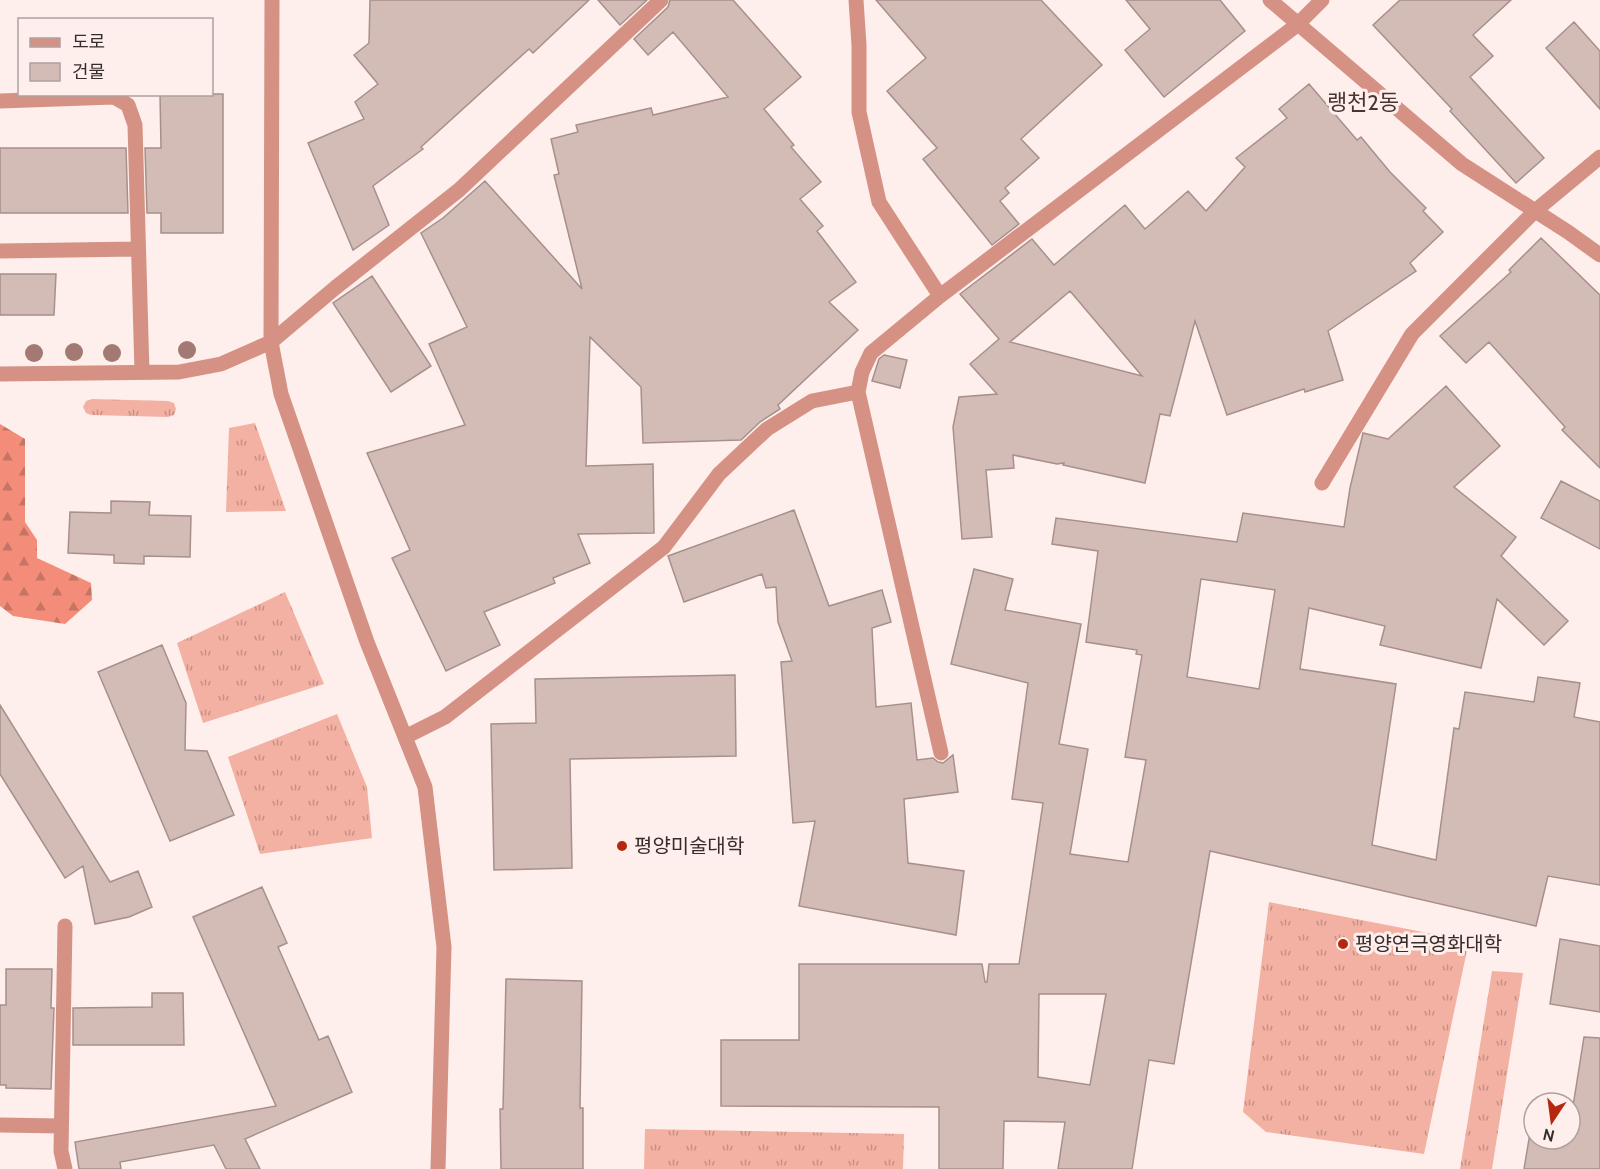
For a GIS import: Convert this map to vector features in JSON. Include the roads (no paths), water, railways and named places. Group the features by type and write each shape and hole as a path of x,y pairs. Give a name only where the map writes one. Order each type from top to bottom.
{"street":[{"path":"272,0 270,342 281,394 368,642 425,787 444,947 438,1169"},
{"path":"0,374 179,372 222,364 270,342 459,190 661,0"},
{"path":"856,0 859,112 879,202 940,296"},
{"path":"1270,0 1462,164 1600,255"},
{"path":"940,753 858,392 862,372 871,353 940,296 1298,25 1322,0"},
{"path":"0,101 114,97 128,105 135,125 142,372"},
{"path":"1322,483 1412,334 1535,211 1600,157"},
{"path":"0,251 138,249"},
{"path":"405,737 445,717 664,548 719,474 767,429 812,401 858,392"},
{"path":"64,926 61,1151 65,1169"},
{"path":"0,1125 62,1126"}],"place":[{"name":"평양미술대학","path":"622,846"},
{"name":"평양연극영화대학","path":"1343,944"}],"district":[{"name":"랭천2동","path":"1363,102"}]}
